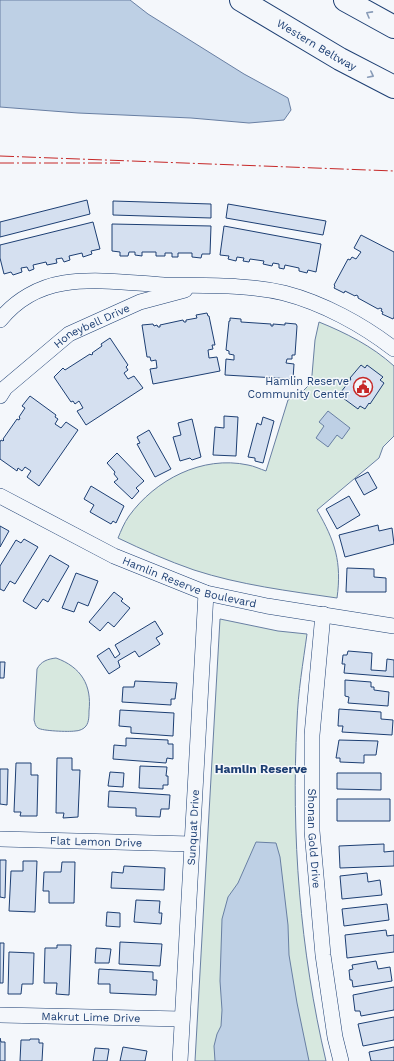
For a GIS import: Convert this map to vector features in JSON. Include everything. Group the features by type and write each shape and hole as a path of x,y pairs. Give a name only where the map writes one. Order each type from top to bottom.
{"highway":[{"name":"Western Beltway","path":"240,0 340,59 394,87"},
{"path":"345,0 394,27"}],"street":[{"name":"Honeybell Drive","path":"0,320 9,309 34,292 64,283 90,282 247,287 285,294 318,305 351,320 394,349"},
{"name":"Honeybell Drive","path":"0,396 5,388 69,334 140,302 201,286"},
{"name":"Hamlin Reserve Boulevard","path":"0,496 114,556 206,593 267,606 394,626"},
{"name":"Sunquat Drive","path":"180,1061 206,593"},
{"name":"Shonan Gold Drive","path":"323,614 312,735 312,831 323,955 335,1037 341,1061"},
{"name":"Flat Lemon Drive","path":"0,840 192,844"},
{"name":"Makrut Lime Drive","path":"0,1015 182,1019"}],"shaded area":[{"path":"319,322 377,352 394,366 394,436 383,447 379,458 317,510 333,542 336,552 339,573 337,598 229,580 194,570 118,538 127,519 140,503 152,491 181,473 197,467 231,463 250,465 266,471 288,400 303,391 309,385 312,375 315,340"},
{"path":"220,619 278,631 307,634 297,721 295,807 304,935 317,1019 326,1061 195,1061"},
{"path":"56,658 72,666 78,672 83,678 89,693 88,723 84,728 77,731 45,730 38,728 35,724 37,669 45,661"}],"water":[{"path":"0,0 130,0 148,14 244,74 288,98 291,110 284,120 249,123 191,118 78,113 0,107"},
{"path":"328,411 350,428 342,439 337,435 328,447 316,438 324,426 319,422"},
{"path":"256,842 276,843 280,857 288,925 289,955 309,1061 215,1061 214,1046 221,1026 222,1010 220,981 222,919 228,897 238,883"}],"building":[{"path":"87,200 90,214 0,237 0,222"},
{"path":"113,201 211,204 211,218 113,215"},
{"path":"228,204 326,221 323,235 226,218"},
{"path":"93,222 100,249 91,251 92,254 83,257 82,253 69,256 70,260 64,262 62,258 56,259 57,263 47,265 46,262 33,265 34,269 29,271 27,267 21,268 22,272 13,275 11,272 4,274 0,258 0,245"},
{"path":"112,224 211,226 210,254 202,254 201,258 192,257 192,253 178,253 178,257 172,257 172,253 165,253 165,256 156,256 156,252 142,252 142,256 135,255 135,252 129,252 128,256 120,256 120,252 112,251"},
{"path":"224,226 321,244 316,272 308,270 307,273 299,271 299,268 285,265 284,269 279,268 279,264 273,263 272,266 263,264 264,261 250,259 249,262 243,261 244,258 237,257 236,261 228,259 229,256 220,255"},
{"path":"361,235 394,252 393,319 382,314 382,309 378,309 358,298 358,296 345,291 344,293 334,288 334,285 348,259 350,260 352,257 356,259 361,252 354,248"},
{"path":"207,313 209,316 215,345 212,345 213,349 208,350 209,358 217,357 220,371 153,384 150,369 157,368 156,360 151,361 150,357 147,357 142,325 153,324 154,326 157,325 160,327 160,325 183,320 186,322 186,320 197,318 196,315"},
{"path":"230,318 241,319 241,322 271,324 271,326 273,326 273,324 285,325 285,323 296,324 295,355 292,355 292,359 287,359 286,363 294,364 293,379 225,375 226,359 234,360 234,355 229,354 229,351 226,350"},
{"path":"110,338 128,365 126,367 128,370 124,373 128,379 134,376 143,388 86,425 77,411 83,408 79,401 75,404 73,401 71,402 54,377 63,368 65,370 90,354 93,354 92,353 102,346 101,344"},
{"name":"Hamlin Reserve Community Center","path":"361,365 365,368 367,365 383,377 380,380 384,383 365,409 360,406 358,409 343,398 345,395 341,392"},
{"path":"30,396 56,415 55,417 58,419 55,424 61,428 66,422 78,430 39,486 27,477 31,471 25,467 22,471 18,468 17,471 0,459 0,442 1,440 4,440 3,439 17,419 19,420 19,417 25,408 22,406"},
{"path":"224,416 238,417 236,456 213,455 215,427 224,428"},
{"path":"263,417 274,421 263,463 255,461 255,458 248,457 257,423 261,425"},
{"path":"192,419 201,457 192,460 190,458 180,461 173,437 181,435 178,423"},
{"path":"149,430 171,469 155,477 137,444 140,443 137,437"},
{"path":"117,453 144,481 136,488 139,491 132,499 114,482 118,479 114,474 115,472 107,463"},
{"path":"368,472 377,488 364,495 355,479"},
{"path":"91,486 124,506 116,523 113,521 111,524 90,512 94,505 84,499"},
{"path":"349,496 360,515 337,529 326,509"},
{"path":"378,525 379,531 392,528 394,544 345,557 339,535"},
{"path":"0,526 9,531 0,547"},
{"path":"24,539 38,547 15,584 10,581 4,591 0,589 0,566 16,540 21,543"},
{"path":"50,555 69,566 48,602 43,599 36,609 23,601"},
{"path":"347,568 374,569 374,577 386,578 386,592 346,592"},
{"path":"76,573 98,581 88,606 78,602 74,612 62,608"},
{"path":"114,592 123,599 121,601 130,608 114,627 108,622 100,631 89,622"},
{"path":"155,621 163,634 156,638 160,644 139,657 135,651 118,661 120,667 109,674 97,656 109,648 115,658 120,654 115,645"},
{"path":"348,651 372,653 371,670 386,671 387,659 394,660 394,677 344,673 345,664 342,664 343,655 347,655"},
{"path":"0,662 5,662 4,678 0,678"},
{"path":"345,680 371,682 371,687 374,687 374,690 389,692 388,706 348,703 349,697 345,696"},
{"path":"135,681 177,683 175,699 171,699 171,705 122,702 123,687 134,687"},
{"path":"339,709 381,712 381,719 393,720 392,735 342,732 343,726 338,726"},
{"path":"120,710 174,713 173,736 131,733 131,727 119,726"},
{"path":"126,738 168,740 168,744 173,744 173,759 167,758 166,763 113,759 114,745 126,746"},
{"path":"339,740 378,741 376,755 364,755 364,763 340,762 340,758 336,758"},
{"path":"57,758 72,758 72,770 80,770 78,817 63,818 64,813 56,813"},
{"path":"16,763 31,763 31,775 38,775 37,816 20,816 21,812 14,812"},
{"path":"140,766 167,767 166,776 168,776 168,785 163,785 163,789 139,788"},
{"path":"0,769 8,769 7,805 0,804"},
{"path":"110,772 124,773 123,787 108,786"},
{"path":"337,773 381,773 381,790 337,789"},
{"path":"109,791 170,795 169,809 161,809 160,817 136,816 136,808 108,807"},
{"path":"337,799 390,799 390,821 337,821"},
{"path":"384,844 384,852 394,851 394,866 340,868 339,846"},
{"path":"0,860 6,860 5,898 0,897"},
{"path":"23,861 37,861 35,912 9,911 11,871 23,871"},
{"path":"62,862 75,862 74,903 49,903 49,891 43,891 44,872 61,872"},
{"path":"124,866 165,868 164,890 111,888 112,872 123,873"},
{"path":"367,873 368,882 380,880 382,895 342,899 340,876"},
{"path":"136,900 160,901 159,913 162,913 161,924 134,922"},
{"path":"387,904 389,920 344,926 342,909"},
{"path":"107,912 120,913 120,927 106,926"},
{"path":"386,930 387,936 394,935 394,952 347,958 345,935"},
{"path":"120,942 162,944 160,966 119,964"},
{"path":"0,943 4,943 3,983 0,983"},
{"path":"57,945 71,945 69,995 56,994 57,983 44,983 45,948 57,948"},
{"path":"96,948 111,949 109,963 95,963"},
{"path":"9,952 34,953 33,984 22,984 21,994 8,994"},
{"path":"376,961 378,969 390,967 392,981 353,987 352,980 350,980 349,970 353,969 352,965"},
{"path":"99,969 153,972 153,980 157,980 156,995 110,993 110,984 98,984"},
{"path":"394,987 394,1010 361,1016 360,1011 355,1011 353,995"},
{"path":"394,1017 394,1040 363,1046 358,1024"},
{"path":"0,1038 1,1042 5,1042 5,1061 0,1061"},
{"path":"39,1039 39,1043 43,1043 42,1061 20,1061 21,1040"},
{"path":"123,1047 147,1051 145,1061 120,1061"},
{"path":"394,1047 394,1061 371,1061 369,1052"},
{"path":"95,1048 109,1049 107,1061 93,1061"}],"power":[{"path":"0,156 394,171"},
{"path":"0,163 120,163"}],"place":[{"name":"Hamlin Reserve Community Center","path":"363,387"}],"district":[{"name":"Hamlin Reserve","path":"261,769"}]}
